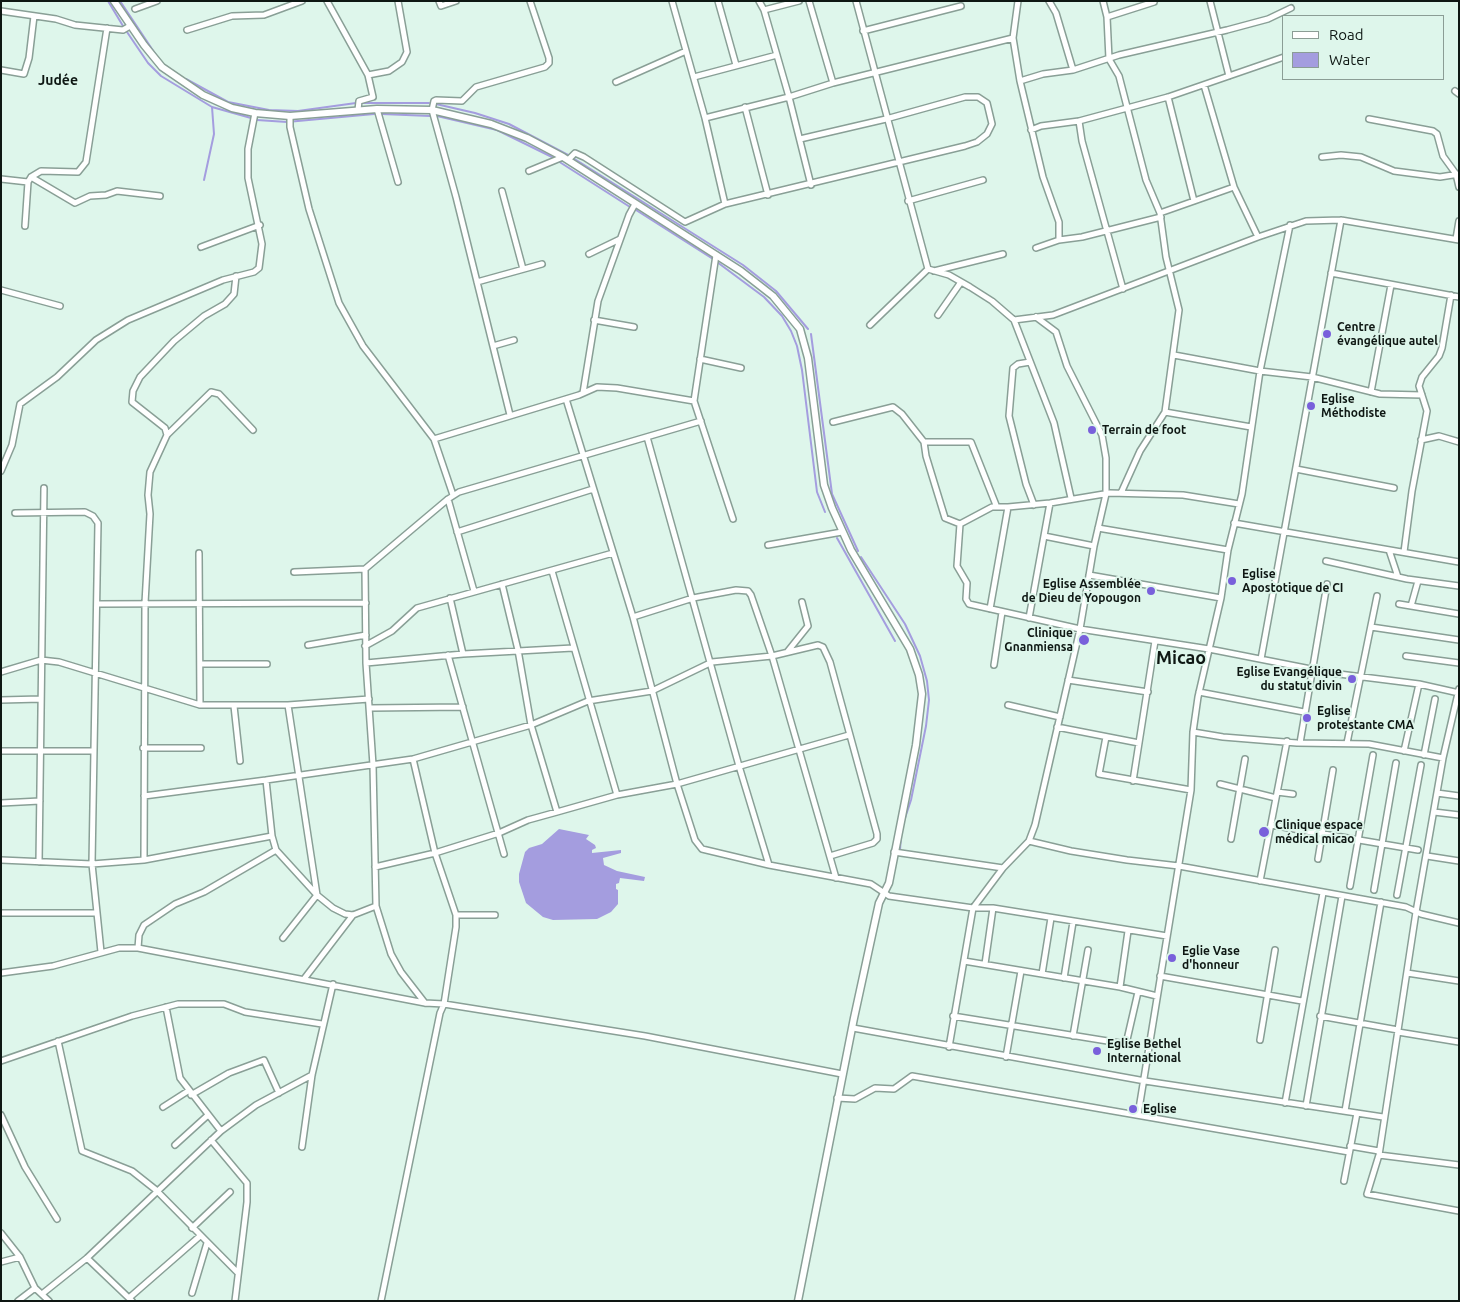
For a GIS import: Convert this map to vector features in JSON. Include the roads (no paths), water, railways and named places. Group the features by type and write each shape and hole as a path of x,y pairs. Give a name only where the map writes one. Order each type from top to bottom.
{"street":[{"path":"114,1 153,58 176,78 214,100 255,113 290,116 377,109 432,110 465,116 512,131 565,159 716,255 773,296 800,329 808,358 824,485 842,532 910,649 919,675 922,694 916,745 889,883 884,892 842,1074 798,1301"},
{"path":"135,9 157,1"},
{"path":"187,30 232,16 264,15 302,1"},
{"path":"327,1 368,75 373,97 359,100 358,110"},
{"path":"368,75 389,70 402,62 407,52 398,1"},
{"path":"440,1 441,6 456,1"},
{"path":"510,415 432,110 436,100 462,101 476,87 545,67 549,63 530,1"},
{"path":"672,1 706,118 725,204"},
{"path":"718,1 736,65"},
{"path":"759,1 764,10 789,96 811,184"},
{"path":"764,10 799,1"},
{"path":"809,1 833,83"},
{"path":"856,1 908,201 931,270"},
{"path":"1018,1 1013,38 1020,81 1043,177 1059,222 1059,240"},
{"path":"1049,1 1056,13 1073,70"},
{"path":"1103,1 1107,17 1109,59 1120,76 1146,180 1160,215 1170,271 1180,310 1165,412 1140,451 1121,493"},
{"path":"1210,1 1229,76"},
{"path":"1107,17 1154,2"},
{"path":"863,31 961,6"},
{"path":"1020,81 1043,74 1073,70 1119,55 1268,19 1291,8"},
{"path":"1,11 74,25 123,30 130,26"},
{"path":"1,70 24,74 29,58 34,16"},
{"path":"25,226 30,179 41,171 78,172 83,168 107,28"},
{"path":"706,118 833,83 1013,38"},
{"path":"616,82 686,51"},
{"path":"694,78 777,55"},
{"path":"1031,130 1041,126 1079,121 1168,96 1282,58"},
{"path":"1204,85 1234,187 1258,237"},
{"path":"1168,96 1194,201"},
{"path":"530,171 565,159 575,153 685,222 725,204 768,195 977,142 987,134 992,124 987,103 978,97 965,97 886,119 800,139"},
{"path":"745,107 768,195"},
{"path":"377,109 398,182"},
{"path":"1,471 12,445 20,404 57,376 96,340 128,320 259,268 262,255 260,225 248,178 248,149 255,113"},
{"path":"290,116 290,127 309,209 339,303 363,346 434,439 453,495"},
{"path":"1369,119 1433,131 1440,141 1444,156 1458,174 1459,187"},
{"path":"1079,121 1123,290"},
{"path":"1322,157 1341,155 1361,157 1394,171 1440,177 1458,174"},
{"path":"1,179 30,179 75,203 88,196 106,195 117,191 160,196"},
{"path":"908,201 983,180"},
{"path":"1036,248 1059,240 1082,237 1160,215 1234,187"},
{"path":"502,191 523,269"},
{"path":"583,393 594,320 620,239 636,204"},
{"path":"1261,659 1341,220"},
{"path":"1014,320 1053,315 1290,225 1306,221 1341,220 1458,240 1459,221"},
{"path":"201,247 260,225"},
{"path":"1138,1115 1191,790 1193,732 1199,692 1221,598 1228,550 1244,480 1250,427 1260,371 1290,225"},
{"path":"589,254 620,239"},
{"path":"870,325 931,270 1003,254"},
{"path":"716,255 694,401 733,519"},
{"path":"476,282 542,264"},
{"path":"931,270 949,275 961,282 992,301 1014,320 1054,423 1071,498"},
{"path":"1331,273 1459,297"},
{"path":"167,435 164,428 132,402 133,391 140,377 174,341 204,316 225,304 234,294 236,276"},
{"path":"938,315 961,282"},
{"path":"1371,392 1391,285"},
{"path":"1,290 60,306"},
{"path":"1404,552 1427,410 1419,386 1422,376 1439,356 1442,348 1451,295"},
{"path":"949,1047 973,908 1004,868 1029,841 1035,825 1080,629 1094,546 1106,494 1106,458 1102,435 1067,366 1056,332 1036,318"},
{"path":"594,320 634,327"},
{"path":"493,346 514,340"},
{"path":"1174,355 1260,371 1312,377 1371,392 1394,395 1422,395"},
{"path":"700,359 741,368"},
{"path":"1030,362 1018,364 1013,368 1009,416 1026,484 1034,505"},
{"path":"434,439 566,399 602,386 694,401"},
{"path":"144,860 145,603 150,514 148,495 150,472 167,435 211,392 215,392 238,412 253,430"},
{"path":"566,399 632,617 678,784 695,840 702,849 769,865 871,884 890,896 973,908 993,908 1128,932 1166,936"},
{"path":"833,422 893,407 902,414 924,442 926,456 943,514 950,522 960,524 996,506 1034,505 1071,498 1121,493 1183,495 1239,504"},
{"path":"1165,412 1250,427"},
{"path":"294,572 365,569 453,495 582,454 701,421"},
{"path":"1422,440 1439,436 1459,442"},
{"path":"647,437 712,662 739,766 769,865"},
{"path":"924,442 972,442 996,506"},
{"path":"1296,469 1394,488"},
{"path":"39,862 44,488"},
{"path":"458,532 593,489"},
{"path":"448,499 474,591"},
{"path":"1029,618 1050,503"},
{"path":"990,609 1008,507"},
{"path":"15,513 44,511 85,512 93,516 98,523 92,864 101,952"},
{"path":"1234,523 1459,562"},
{"path":"960,524 957,566 967,583 966,602 1080,629 1209,649 1312,669 1419,684 1458,693"},
{"path":"1098,528 1228,550"},
{"path":"768,545 842,532"},
{"path":"1044,536 1094,546"},
{"path":"1389,550 1398,577"},
{"path":"199,553 200,705"},
{"path":"365,646 392,631 417,608 613,553"},
{"path":"1326,561 1418,581 1459,586"},
{"path":"365,569 365,646 373,764 376,906 394,960 400,972 425,1003"},
{"path":"552,571 588,700 618,795"},
{"path":"1089,575 1221,598"},
{"path":"1411,606 1418,581"},
{"path":"502,584 518,650 531,725 557,812"},
{"path":"1300,743 1327,584"},
{"path":"632,617 693,598 736,590 748,591 772,656 836,878"},
{"path":"1347,743 1377,596"},
{"path":"450,598 463,654"},
{"path":"788,652 808,626 802,602"},
{"path":"97,604 366,603"},
{"path":"1399,604 1459,614"},
{"path":"994,665 1002,612"},
{"path":"1371,627 1459,640"},
{"path":"308,645 366,635"},
{"path":"1133,781 1155,641"},
{"path":"144,796 413,759 531,725 588,700 652,691 712,662 772,656 818,645 823,647 830,662 877,839 873,843 830,856"},
{"path":"366,663 448,655 573,648"},
{"path":"448,655 474,740 504,854"},
{"path":"1406,656 1459,664"},
{"path":"1,672 41,660 59,662 200,705 288,705 369,699"},
{"path":"200,664 267,664"},
{"path":"1068,680 1148,692"},
{"path":"1404,751 1419,684"},
{"path":"1459,689 1443,758 1416,912 1383,1117 1379,1153 1367,1194 1459,1211"},
{"path":"1199,692 1304,712"},
{"path":"1424,755 1435,698"},
{"path":"1,700 41,699"},
{"path":"283,938 317,895 288,705"},
{"path":"1008,705 1060,716"},
{"path":"234,706 240,761"},
{"path":"370,708 463,707"},
{"path":"1057,728 1139,743"},
{"path":"1193,732 1223,737 1300,743 1369,744 1443,758"},
{"path":"375,867 435,853 499,834 520,823 618,795 678,784 849,735"},
{"path":"1106,737 1099,774 1191,790"},
{"path":"1260,881 1287,741"},
{"path":"143,748 201,748"},
{"path":"1,751 94,751"},
{"path":"1350,886 1360,840 1373,755"},
{"path":"381,1301 440,1013 444,1004 456,927 456,915 435,853 413,759"},
{"path":"1230,839 1245,759"},
{"path":"1374,890 1396,763"},
{"path":"1397,895 1421,765"},
{"path":"1318,859 1324,834 1333,770"},
{"path":"266,780 272,836 276,850 317,895 339,912 353,915"},
{"path":"1220,784 1239,790 1277,795 1293,794"},
{"path":"1437,794 1459,796"},
{"path":"1,803 40,801"},
{"path":"1434,812 1459,814"},
{"path":"1271,824 1418,850"},
{"path":"1,860 92,864 144,860 272,836"},
{"path":"1029,841 1127,860 1180,866 1409,907 1416,912 1459,923"},
{"path":"138,948 139,935 144,925 176,904 204,892 276,850"},
{"path":"894,852 1004,868"},
{"path":"1427,856 1459,861"},
{"path":"1285,1103 1323,893"},
{"path":"1306,1106 1342,896"},
{"path":"1345,1111 1381,902"},
{"path":"304,978 353,915 376,906"},
{"path":"986,964 993,908"},
{"path":"1,913 96,913"},
{"path":"456,915 495,915"},
{"path":"1042,974 1051,918"},
{"path":"1064,978 1073,922"},
{"path":"1120,987 1128,932"},
{"path":"1,973 45,967 118,948 138,948 304,978 425,1003 444,1004 645,1036 842,1074"},
{"path":"1073,1036 1088,950"},
{"path":"1260,1040 1275,950"},
{"path":"964,961 1120,987 1158,996"},
{"path":"1006,1057 1021,971"},
{"path":"1407,973 1459,981"},
{"path":"1160,976 1302,1001"},
{"path":"302,1147 312,1076 332,984"},
{"path":"954,1016 1126,1044 1138,992"},
{"path":"1,1061 58,1041 178,1004 224,1004 245,1012 322,1024"},
{"path":"166,1007 180,1078 221,1131"},
{"path":"1320,1016 1459,1042"},
{"path":"853,1028 949,1047 1145,1081 1383,1117"},
{"path":"58,1041 82,1151 105,1162 124,1166 156,1190 237,1272"},
{"path":"163,1106 229,1073 264,1060 278,1093"},
{"path":"42,1294 88,1258 156,1190 221,1131 256,1105 312,1076"},
{"path":"837,1098 855,1099 875,1088 894,1089 912,1076 1349,1152"},
{"path":"1344,1181 1358,1113"},
{"path":"1,1115 24,1167 57,1219"},
{"path":"174,1145 208,1115"},
{"path":"211,1140 244,1177 246,1183 247,1202 237,1272 235,1301"},
{"path":"1350,1146 1379,1153 1459,1165"},
{"path":"192,1228 230,1192"},
{"path":"1,1233 20,1257 35,1288 49,1301"},
{"path":"88,1258 131,1299 200,1236"},
{"path":"192,1293 207,1243"},
{"path":"1,1262 20,1257"},
{"path":"18,1301 35,1288"}],"water":[{"path":"559,829 589,835 586,839 595,845 596,848 592,850 592,853 621,850 621,853 603,858 604,865 617,871 645,877 644,881 620,878 619,883 616,884 618,904 611,912 597,919 553,920 543,917 526,903 519,882 519,874 525,852 529,848 542,844"}],"waterway":[{"path":"108,1 123,26"},
{"path":"120,1 156,55"},
{"path":"127,32 148,63 161,76 212,107 251,118"},
{"path":"166,66 171,70"},
{"path":"186,79 228,102 269,110 298,111 356,103"},
{"path":"363,103 429,103"},
{"path":"436,104 475,113 509,124 568,155"},
{"path":"204,180 214,134 212,107"},
{"path":"257,120 287,122 374,114"},
{"path":"382,114 430,116"},
{"path":"437,116 497,130 552,157"},
{"path":"573,158 743,265 776,291 808,329"},
{"path":"558,161 630,207"},
{"path":"636,210 713,259"},
{"path":"717,262 764,297 782,316 791,331 797,346 802,370 817,492 825,512"},
{"path":"811,334 832,494 858,551"},
{"path":"837,538 895,641"},
{"path":"861,557 905,624 920,656 927,681 929,700 926,726 911,800 904,821"},
{"path":"900,850 901,835"}],"place":[{"name":"Centre évangélique autel","path":"1327,334"},
{"name":"Eglise Méthodiste","path":"1311,406"},
{"name":"Terrain de foot","path":"1092,430"},
{"name":"Eglise Apostotique de CI","path":"1232,581"},
{"name":"Eglise Assemblée de Dieu de Yopougon","path":"1151,591"},
{"name":"Clinique Gnanmiensa","path":"1084,640"},
{"name":"Eglise Evangélique du statut divin","path":"1352,679"},
{"name":"Eglise protestante CMA","path":"1307,718"},
{"name":"Clinique espace médical micao","path":"1264,832"},
{"name":"Eglie Vase d'honneur","path":"1172,958"},
{"name":"Eglise Bethel International","path":"1097,1051"},
{"name":"Eglise","path":"1133,1109"}],"district":[{"name":"Judée","path":"58,80"},
{"name":"Micao","path":"1181,658"}]}
